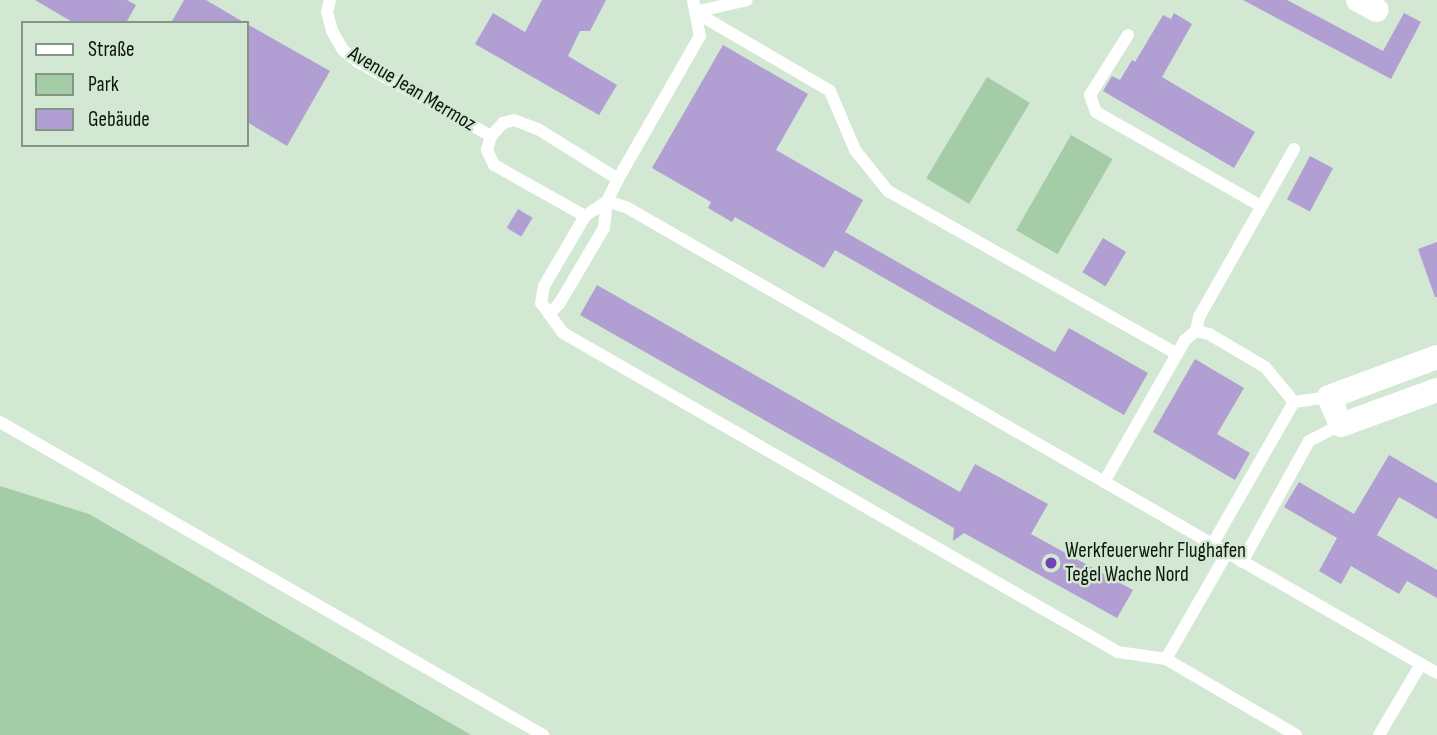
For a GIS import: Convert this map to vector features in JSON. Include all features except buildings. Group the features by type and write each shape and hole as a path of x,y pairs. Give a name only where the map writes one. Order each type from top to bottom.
{"street":[{"path":"1437,357 1329,397 1341,425 1437,390"}],"lane":[{"name":"Avenue Jean Mermoz","path":"330,0 327,12 331,31 343,50 358,62 491,136"},
{"path":"694,6 747,0"},
{"path":"549,314 559,304 604,229 607,201 618,178 700,36 694,6"},
{"path":"694,6 830,91 855,150 887,191 1177,354"},
{"path":"1128,35 1090,95 1096,112 1261,205"},
{"path":"585,216 494,164 487,150 491,136 503,123 514,120 538,129 618,178"},
{"path":"1196,331 1199,317 1294,149"},
{"path":"607,201 585,216 544,286 541,303 563,333 1118,652 1166,659 1296,735"},
{"path":"607,201 626,207 1437,673"},
{"path":"1104,482 1189,334 1196,331 1209,334 1265,367 1294,402"},
{"path":"1294,402 1329,397"},
{"path":"1212,545 1294,402"},
{"path":"0,422 543,735"},
{"path":"1242,562 1309,441 1341,425"},
{"path":"1166,659 1227,553"},
{"path":"1379,735 1421,664"}],"green space":[{"path":"987,77 1030,103 969,204 926,178"},
{"path":"1071,135 1113,159 1058,254 1016,230"},
{"path":"0,486 89,514 471,735 0,735"}],"place":[{"name":"Werkfeuerwehr Flughafen Tegel Wache Nord","path":"1051,563"}]}
